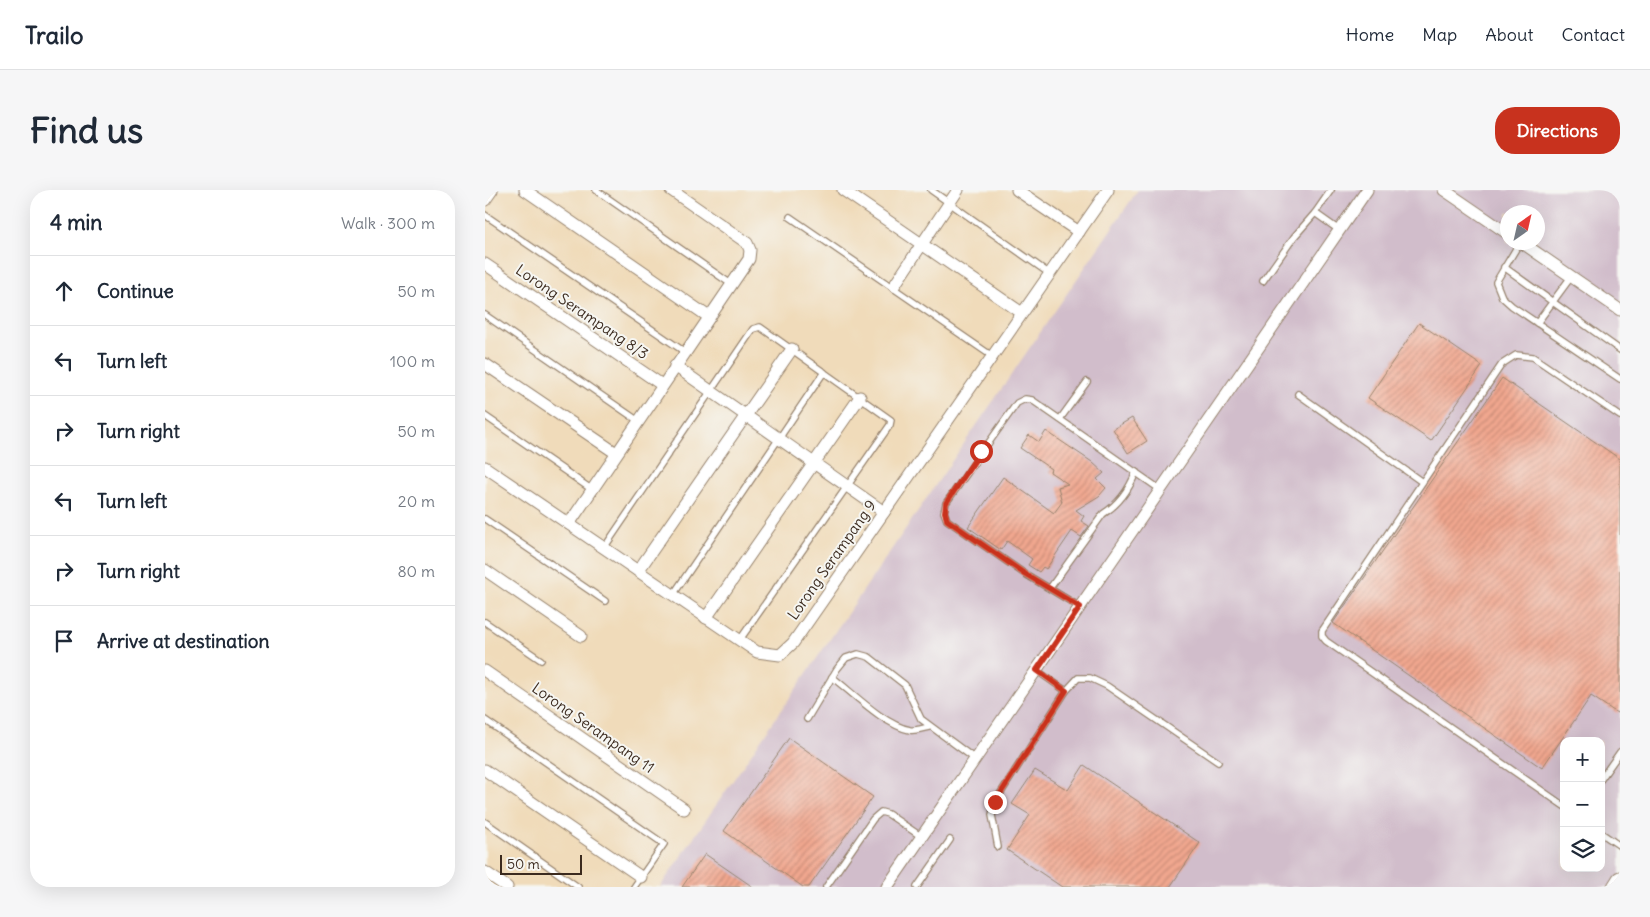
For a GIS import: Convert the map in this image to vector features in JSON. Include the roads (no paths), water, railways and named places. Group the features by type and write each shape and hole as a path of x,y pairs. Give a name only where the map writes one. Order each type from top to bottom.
{"street":[{"path":"485,200 492,190"},
{"path":"525,190 709,317"},
{"path":"569,524 637,420 749,259 750,250 747,243 671,190"},
{"path":"843,190 923,243 1022,313"},
{"path":"894,286 958,190"},
{"path":"1017,190 1079,232"},
{"name":"Lorong Serampang 9","path":"485,467 739,641 765,655 780,655 786,651 1108,190"},
{"path":"887,887 1367,190"},
{"path":"1444,190 1500,228"},
{"path":"1532,250 1620,310"},
{"name":"Lorong Serampang 8/3","path":"485,264 662,385"},
{"path":"638,571 792,349"},
{"path":"485,364 616,453"},
{"path":"675,366 884,512"},
{"path":"706,618 860,397"},
{"path":"485,570 581,636"},
{"name":"Lorong Serampang 11","path":"485,671 683,809"},
{"path":"485,770 638,882"},
{"path":"485,872 507,887"},
{"path":"1615,887 1620,880"}],"lane":[{"path":"596,190 731,284"},
{"path":"931,190 1050,274"},
{"path":"1263,281 1294,236 1315,213 1331,190"},
{"path":"1315,213 1339,230"},
{"path":"485,215 685,352"},
{"path":"790,217 894,286 992,356"},
{"path":"1515,250 1496,282 1497,287 1512,306 1620,379"},
{"path":"1504,267 1620,350"},
{"path":"1537,323 1571,277"},
{"path":"485,315 637,420"},
{"path":"604,548 709,391 756,326 792,349 891,420 847,487 739,641"},
{"path":"1560,803 1322,636 1322,631 1502,364 1516,354 1533,357 1620,416"},
{"path":"673,596 824,372"},
{"path":"1060,419 1087,382"},
{"path":"1298,394 1423,482"},
{"path":"1080,607 1022,572 947,520 945,512 946,503 1017,403 1025,399 1033,400 1161,490"},
{"path":"485,416 591,489"},
{"path":"1050,588 1103,514 1113,508 1129,489 1136,472"},
{"path":"485,519 605,601"},
{"path":"485,622 541,660"},
{"path":"807,719 832,677 846,658 858,654 869,658 905,685 911,694 916,711 929,726 975,759"},
{"path":"1037,670 1066,691"},
{"path":"832,677 900,727 912,730 929,726"},
{"path":"998,847 992,815 995,802 1066,691 1078,678 1090,678 1107,686 1218,762"},
{"path":"485,720 663,844 638,882"},
{"path":"1605,773 1620,752"},
{"path":"826,887 873,819 881,812 888,814 922,837"},
{"path":"485,822 578,887"},
{"path":"1605,836 1620,846"},
{"path":"917,887 950,840"}]}
